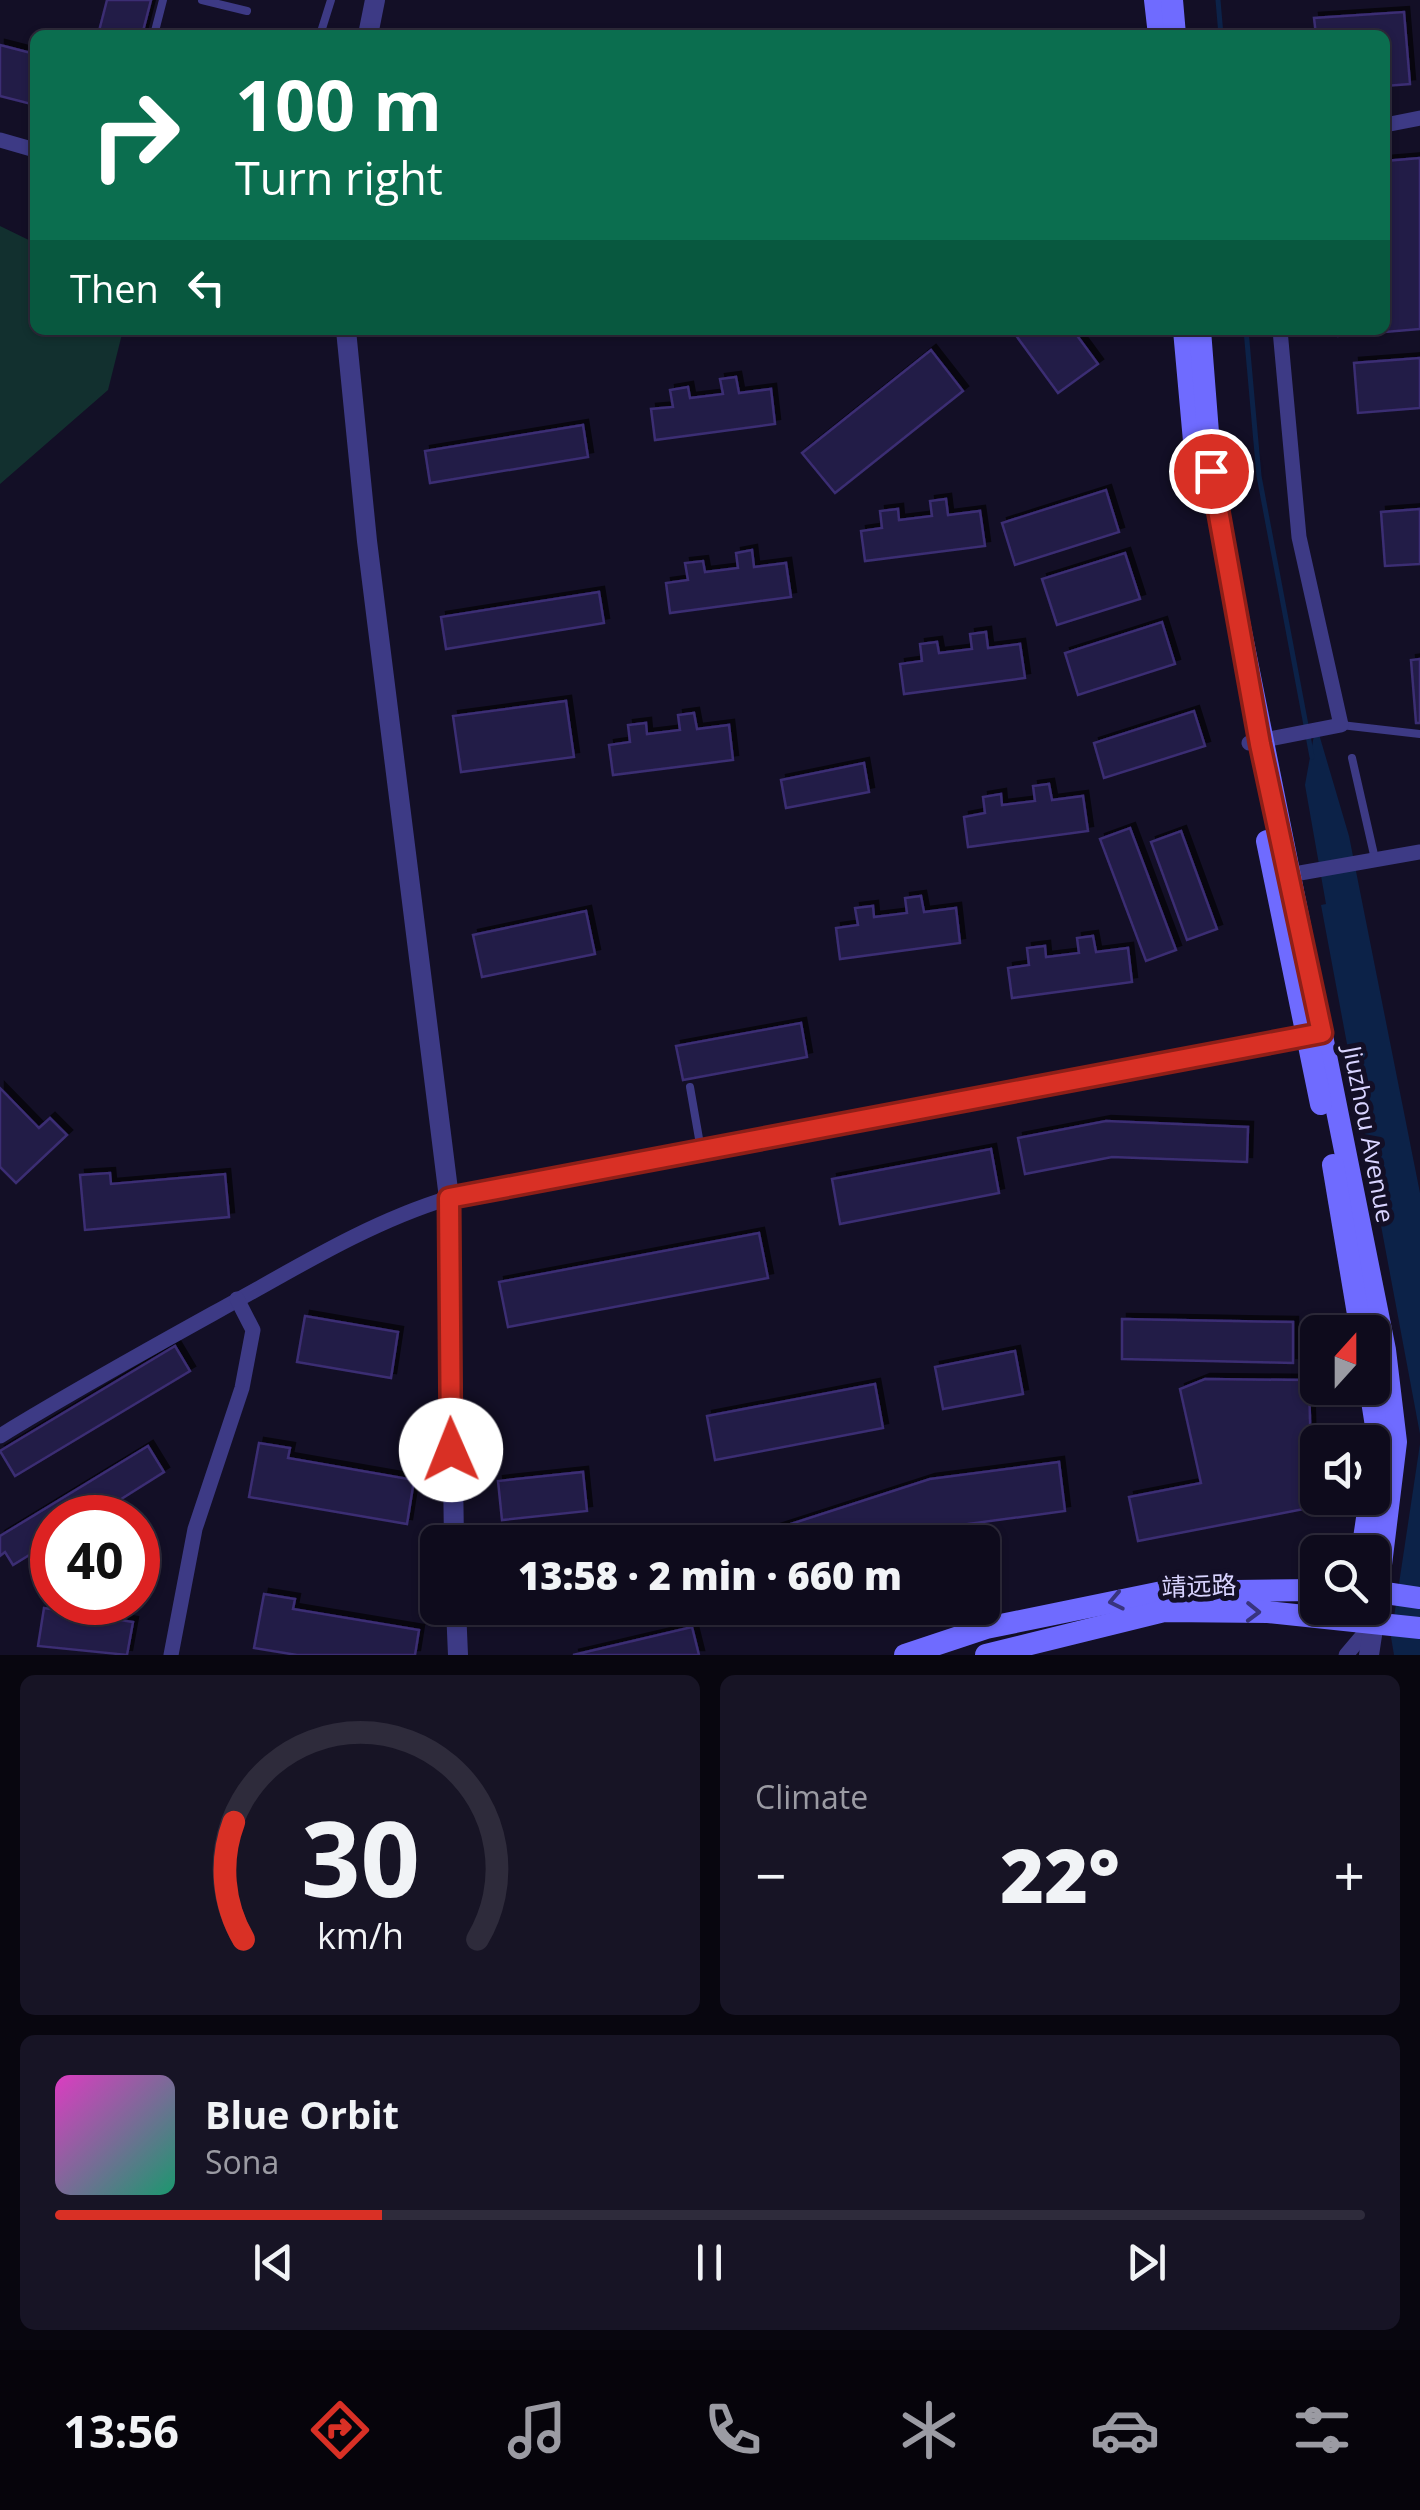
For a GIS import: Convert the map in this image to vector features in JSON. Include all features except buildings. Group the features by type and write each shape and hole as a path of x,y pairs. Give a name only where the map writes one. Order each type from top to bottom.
{"main road":[{"path":"1155,0 1158,30"},
{"path":"1172,0 1175,30"},
{"path":"1184,335 1198,470 1255,743"},
{"name":"Jiuzhou Avenue","path":"1200,335 1211,471 1255,743 1292,874 1314,1034 1385,1350 1396,1442 1386,1535"},
{"path":"1314,1034 1359,1315"},
{"name":"靖远路","path":"905,1655 986,1628 1162,1592 1300,1590"},
{"path":"1390,1594 1420,1598"},
{"name":"靖远路","path":"986,1655 1164,1611 1300,1614"},
{"name":"靖远路","path":"1390,1623 1420,1628"}],"street":[{"path":"368,30 370,2"},
{"path":"1390,124 1420,118"},
{"path":"0,140 30,149"},
{"path":"346,335 369,560 449,1198 454,1525"},
{"path":"1255,743 1341,725 1298,538 1280,335"},
{"path":"1292,874 1420,852"},
{"path":"0,1436 125,1360 308,1259 418,1207 1314,1034"},
{"path":"171,1655 195,1529 242,1388 253,1330 238,1299"},
{"path":"457,1625 458,1655"},
{"path":"1346,1655 1364,1625"},
{"name":"Jiuzhou Avenue","path":"1368,1625 1369,1655"}],"lane":[{"path":"155,30 164,0"},
{"path":"202,0 247,11"},
{"path":"322,30 332,0"},
{"path":"1341,725 1420,734"},
{"path":"1352,758 1376,859"},
{"path":"690,1088 701,1150"}],"green space":[{"path":"0,226 30,241 30,335 122,335 108,390 0,484"}],"water":[{"path":"1316,724 1349,836 1420,1193 1420,1434 1321,905 1326,904 1305,785"},
{"path":"1420,1444 1420,1655 1394,1655 1391,1637"}],"waterway":[{"path":"1218,0 1221,30"},
{"path":"1246,335 1259,476 1312,757"}],"route":[{"path":"451,1450 449,1198 1322,1033 1260,744 1211,471"}]}
